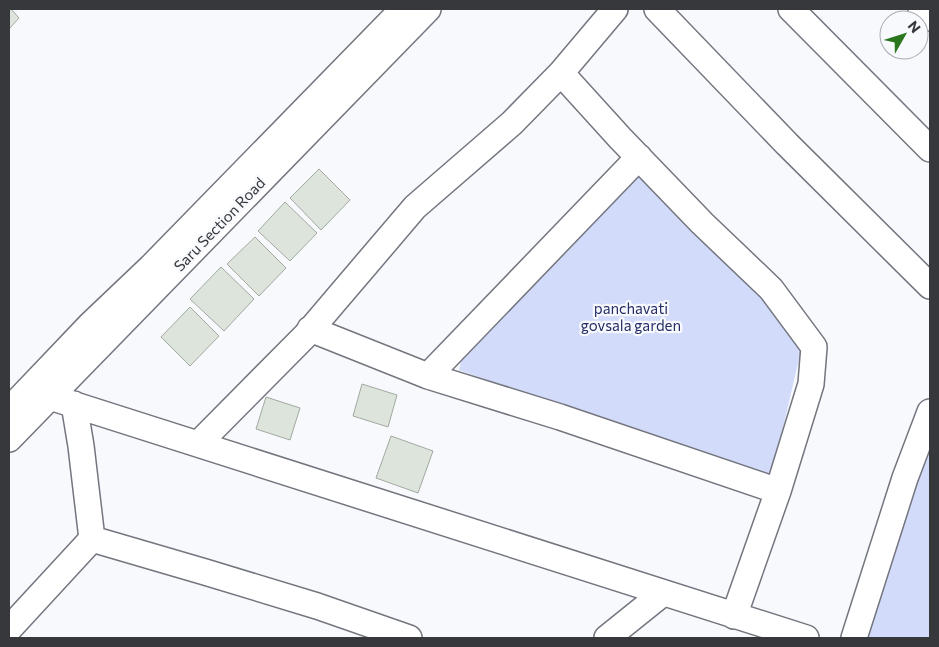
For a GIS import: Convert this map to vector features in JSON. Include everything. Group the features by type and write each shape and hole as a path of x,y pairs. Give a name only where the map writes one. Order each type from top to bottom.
{"street":[{"name":"Saru Section Road","path":"9,439 39,393 90,326 151,267 403,9"},
{"name":"Saru Section Road","path":"9,410 39,393 428,9"},
{"path":"198,444 310,329 415,207 512,123 561,73 615,9"},
{"path":"657,9 787,144 930,286"},
{"path":"791,9 930,149"},
{"path":"921,9 930,18"},
{"path":"561,73 620,138 702,223 771,290 814,347 811,384 778,491 734,616"},
{"path":"428,376 639,157"},
{"path":"310,329 428,376 560,417 778,491"},
{"path":"39,393 806,638"},
{"path":"9,629 92,539 74,404"},
{"path":"854,638 905,478 930,412"},
{"path":"92,539 316,606 406,638"},
{"path":"607,638 663,593"}],"green space":[{"name":"panchavati govsala garden","path":"638,170 766,299 801,350 771,480 459,370 466,339"},
{"path":"930,424 930,638 865,638"}],"building":[{"path":"9,9 14,9 12,10 19,18 9,29"},
{"path":"319,169 350,200 321,230 290,198"},
{"path":"285,202 317,233 290,261 258,231"},
{"path":"255,237 286,268 259,296 227,264"},
{"path":"221,267 254,299 224,331 190,299"},
{"path":"190,307 219,336 190,366 161,337"},
{"path":"362,384 397,395 388,427 353,416"},
{"path":"266,397 300,408 290,440 256,429"},
{"path":"391,436 433,451 418,493 376,478"}]}
